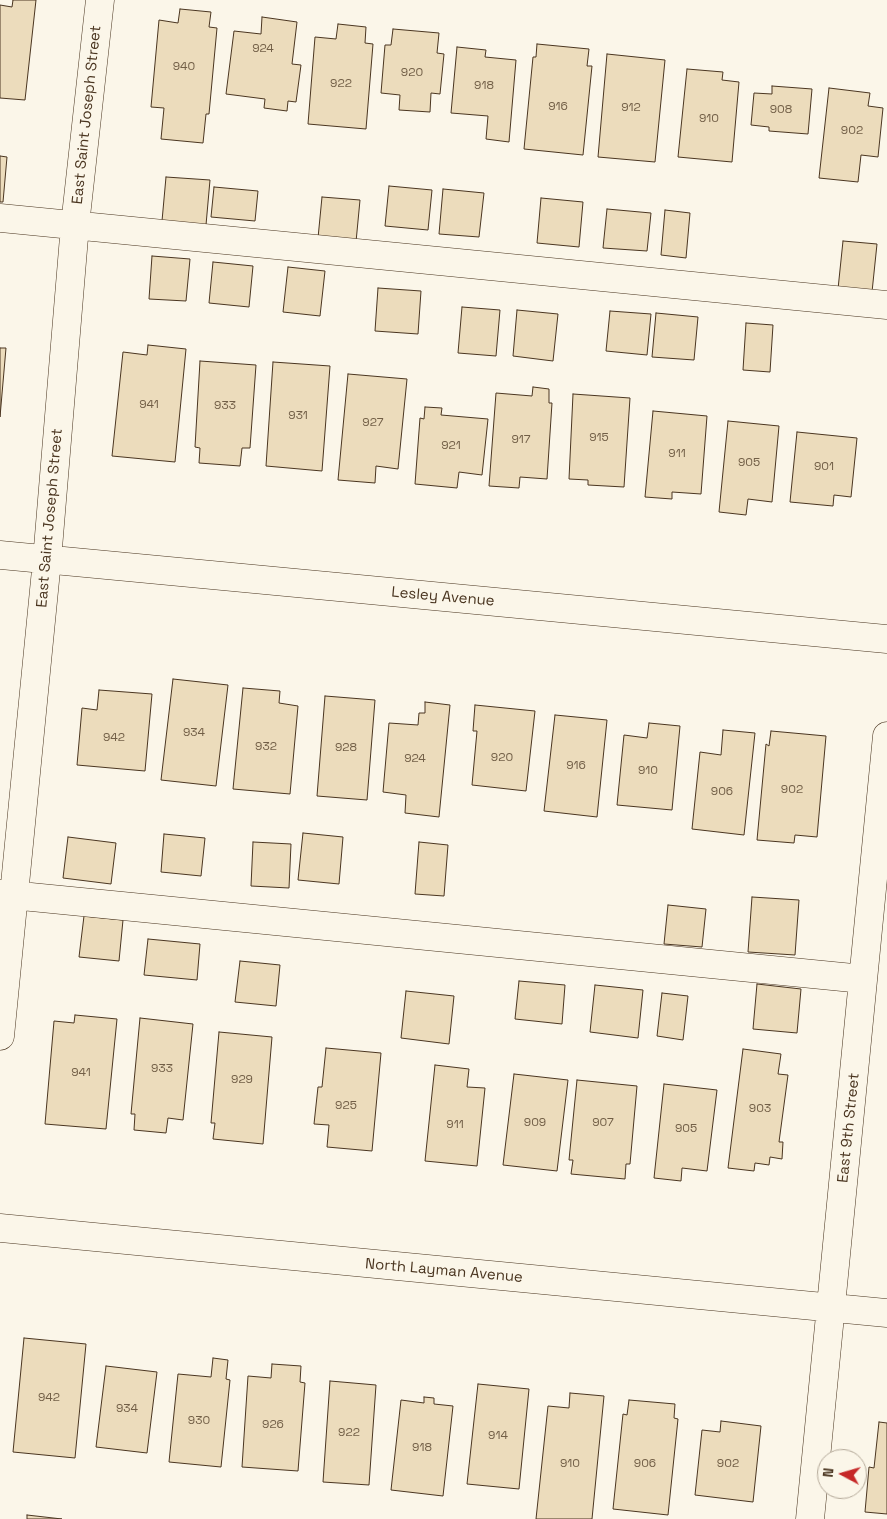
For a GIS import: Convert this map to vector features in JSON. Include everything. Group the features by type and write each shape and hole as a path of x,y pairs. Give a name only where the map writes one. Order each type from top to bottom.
{"street":[{"name":"East Saint Joseph Street","path":"0,1036 7,895 47,560 74,225 100,0"},
{"path":"0,218 887,305"},
{"name":"Lesley Avenue","path":"0,555 887,639"},
{"name":"East 9th Street","path":"810,1519 887,736"},
{"path":"7,895 864,979"},
{"name":"North Layman Avenue","path":"0,1228 887,1313"}],"building":[{"path":"13,0 36,0 25,100 0,98 0,5 12,7"},
{"path":"180,9 211,12 209,27 217,28 209,114 206,114 203,143 161,139 164,108 151,107 159,20 178,23"},
{"path":"262,17 297,22 292,64 301,65 296,102 288,101 287,111 264,108 265,99 226,94 234,31 261,34"},
{"path":"338,24 366,27 365,43 373,44 366,129 308,124 315,37 336,39"},
{"path":"393,29 439,33 437,53 444,54 440,94 431,93 430,112 399,110 400,95 381,93 385,45 391,45"},
{"path":"537,44 589,49 587,66 592,66 583,155 524,149 533,57 536,57"},
{"path":"457,47 486,50 485,57 516,60 509,142 486,139 488,116 451,113"},
{"path":"607,54 665,60 655,162 598,157"},
{"path":"687,69 723,72 722,80 739,82 732,162 678,157"},
{"path":"772,86 812,89 808,134 769,131 769,127 751,125 754,93 772,94"},
{"path":"829,88 870,93 868,106 883,108 878,157 861,155 858,182 819,178"},
{"path":"0,156 7,157 3,202 0,202"},
{"path":"166,177 210,180 206,225 162,221"},
{"path":"389,186 432,190 428,230 385,226"},
{"path":"214,187 258,191 255,221 211,217"},
{"path":"443,189 484,193 479,237 439,234"},
{"path":"322,197 360,200 356,242 318,238"},
{"path":"541,198 583,202 579,247 537,243"},
{"path":"607,209 651,213 647,251 603,248"},
{"path":"665,210 690,213 686,258 661,255"},
{"path":"843,241 877,244 872,292 838,289"},
{"path":"152,256 190,259 186,301 149,299"},
{"path":"213,262 253,266 249,307 209,303"},
{"path":"288,267 325,271 320,316 283,312"},
{"path":"378,288 421,291 418,334 375,331"},
{"path":"462,307 500,310 496,356 458,353"},
{"path":"517,310 558,314 553,361 513,356"},
{"path":"610,311 651,314 647,355 606,351"},
{"path":"656,313 698,317 694,360 652,357"},
{"path":"746,323 773,325 770,372 743,370"},
{"path":"148,345 186,349 175,462 112,456 123,352 147,355"},
{"path":"0,348 6,348 0,417"},
{"path":"200,361 256,365 250,448 242,448 240,466 199,463 200,448 195,447"},
{"path":"273,362 330,366 322,471 266,466"},
{"path":"348,374 407,379 398,469 376,466 375,483 338,480"},
{"path":"533,387 549,389 549,403 552,403 547,479 520,477 519,488 489,486 496,393 532,396"},
{"path":"573,394 630,398 624,487 588,485 588,480 569,479"},
{"path":"425,407 442,408 441,415 488,419 482,475 459,472 457,488 415,484 420,418 424,419"},
{"path":"653,411 707,416 701,494 672,492 672,499 645,497"},
{"path":"728,421 779,426 772,502 748,499 746,515 719,512"},
{"path":"797,432 857,438 851,497 834,495 833,506 790,502"},
{"path":"173,679 228,685 216,786 161,780"},
{"path":"243,688 280,691 279,703 298,706 290,794 233,789"},
{"path":"99,690 152,694 145,771 77,765 82,708 97,710"},
{"path":"325,696 375,700 367,800 317,796"},
{"path":"425,702 450,705 439,817 405,813 406,795 383,792 389,723 418,725 419,713 425,713"},
{"path":"475,705 535,711 526,791 472,785 477,731 473,731"},
{"path":"555,715 607,720 597,817 544,811"},
{"path":"649,723 680,726 672,810 617,805 624,735 647,738"},
{"path":"723,730 755,733 744,835 692,829 700,752 721,755"},
{"path":"771,731 826,736 817,837 795,835 794,843 757,840 766,744 769,746"},
{"path":"303,833 343,837 339,884 298,880"},
{"path":"164,834 205,838 201,876 161,872"},
{"path":"68,837 116,843 111,884 63,878"},
{"path":"253,842 291,844 289,888 251,886"},
{"path":"419,842 448,845 444,896 415,894"},
{"path":"752,897 799,900 795,955 748,952"},
{"path":"668,905 706,909 702,947 664,944"},
{"path":"84,916 123,920 119,961 79,957"},
{"path":"148,939 200,944 197,980 144,975"},
{"path":"240,961 280,965 276,1006 235,1002"},
{"path":"519,981 565,985 562,1024 515,1019"},
{"path":"757,984 801,989 797,1033 753,1029"},
{"path":"595,985 643,990 638,1038 590,1032"},
{"path":"406,991 454,996 449,1044 401,1038"},
{"path":"662,993 688,996 683,1040 657,1036"},
{"path":"75,1015 117,1019 106,1129 45,1124 54,1021 74,1023"},
{"path":"140,1018 193,1024 183,1120 168,1118 166,1133 134,1130 135,1114 131,1114"},
{"path":"219,1032 272,1037 263,1144 213,1139 215,1123 211,1123"},
{"path":"326,1048 381,1053 372,1151 327,1147 329,1125 314,1124 318,1087 322,1087"},
{"path":"743,1049 781,1054 778,1074 788,1075 779,1142 783,1142 782,1159 770,1157 769,1165 755,1163 754,1171 728,1168"},
{"path":"435,1065 469,1069 467,1087 485,1088 477,1166 425,1161"},
{"path":"514,1074 568,1080 557,1171 503,1165"},
{"path":"577,1080 637,1086 630,1164 626,1164 625,1179 571,1174 573,1160 569,1160"},
{"path":"664,1084 717,1090 707,1171 682,1168 681,1181 654,1178"},
{"path":"24,1338 86,1344 75,1458 13,1452"},
{"path":"213,1358 228,1360 226,1379 230,1380 221,1467 169,1462 178,1374 211,1377"},
{"path":"272,1364 301,1366 300,1382 305,1383 298,1471 242,1467 248,1376 271,1378"},
{"path":"106,1366 157,1372 147,1453 96,1447"},
{"path":"330,1381 376,1385 369,1485 323,1482"},
{"path":"478,1384 529,1389 519,1489 467,1484"},
{"path":"570,1393 604,1396 592,1519 536,1519 548,1406 569,1408"},
{"path":"424,1397 434,1398 434,1404 453,1406 443,1496 391,1490 401,1400 424,1403"},
{"path":"629,1400 675,1404 674,1418 678,1419 668,1515 613,1509 623,1414 627,1415"},
{"path":"721,1421 761,1426 753,1502 695,1495 702,1430 720,1432"},
{"path":"879,1422 887,1423 887,1514 865,1512 869,1467 874,1468"},
{"path":"27,1515 62,1519 27,1519"}]}
